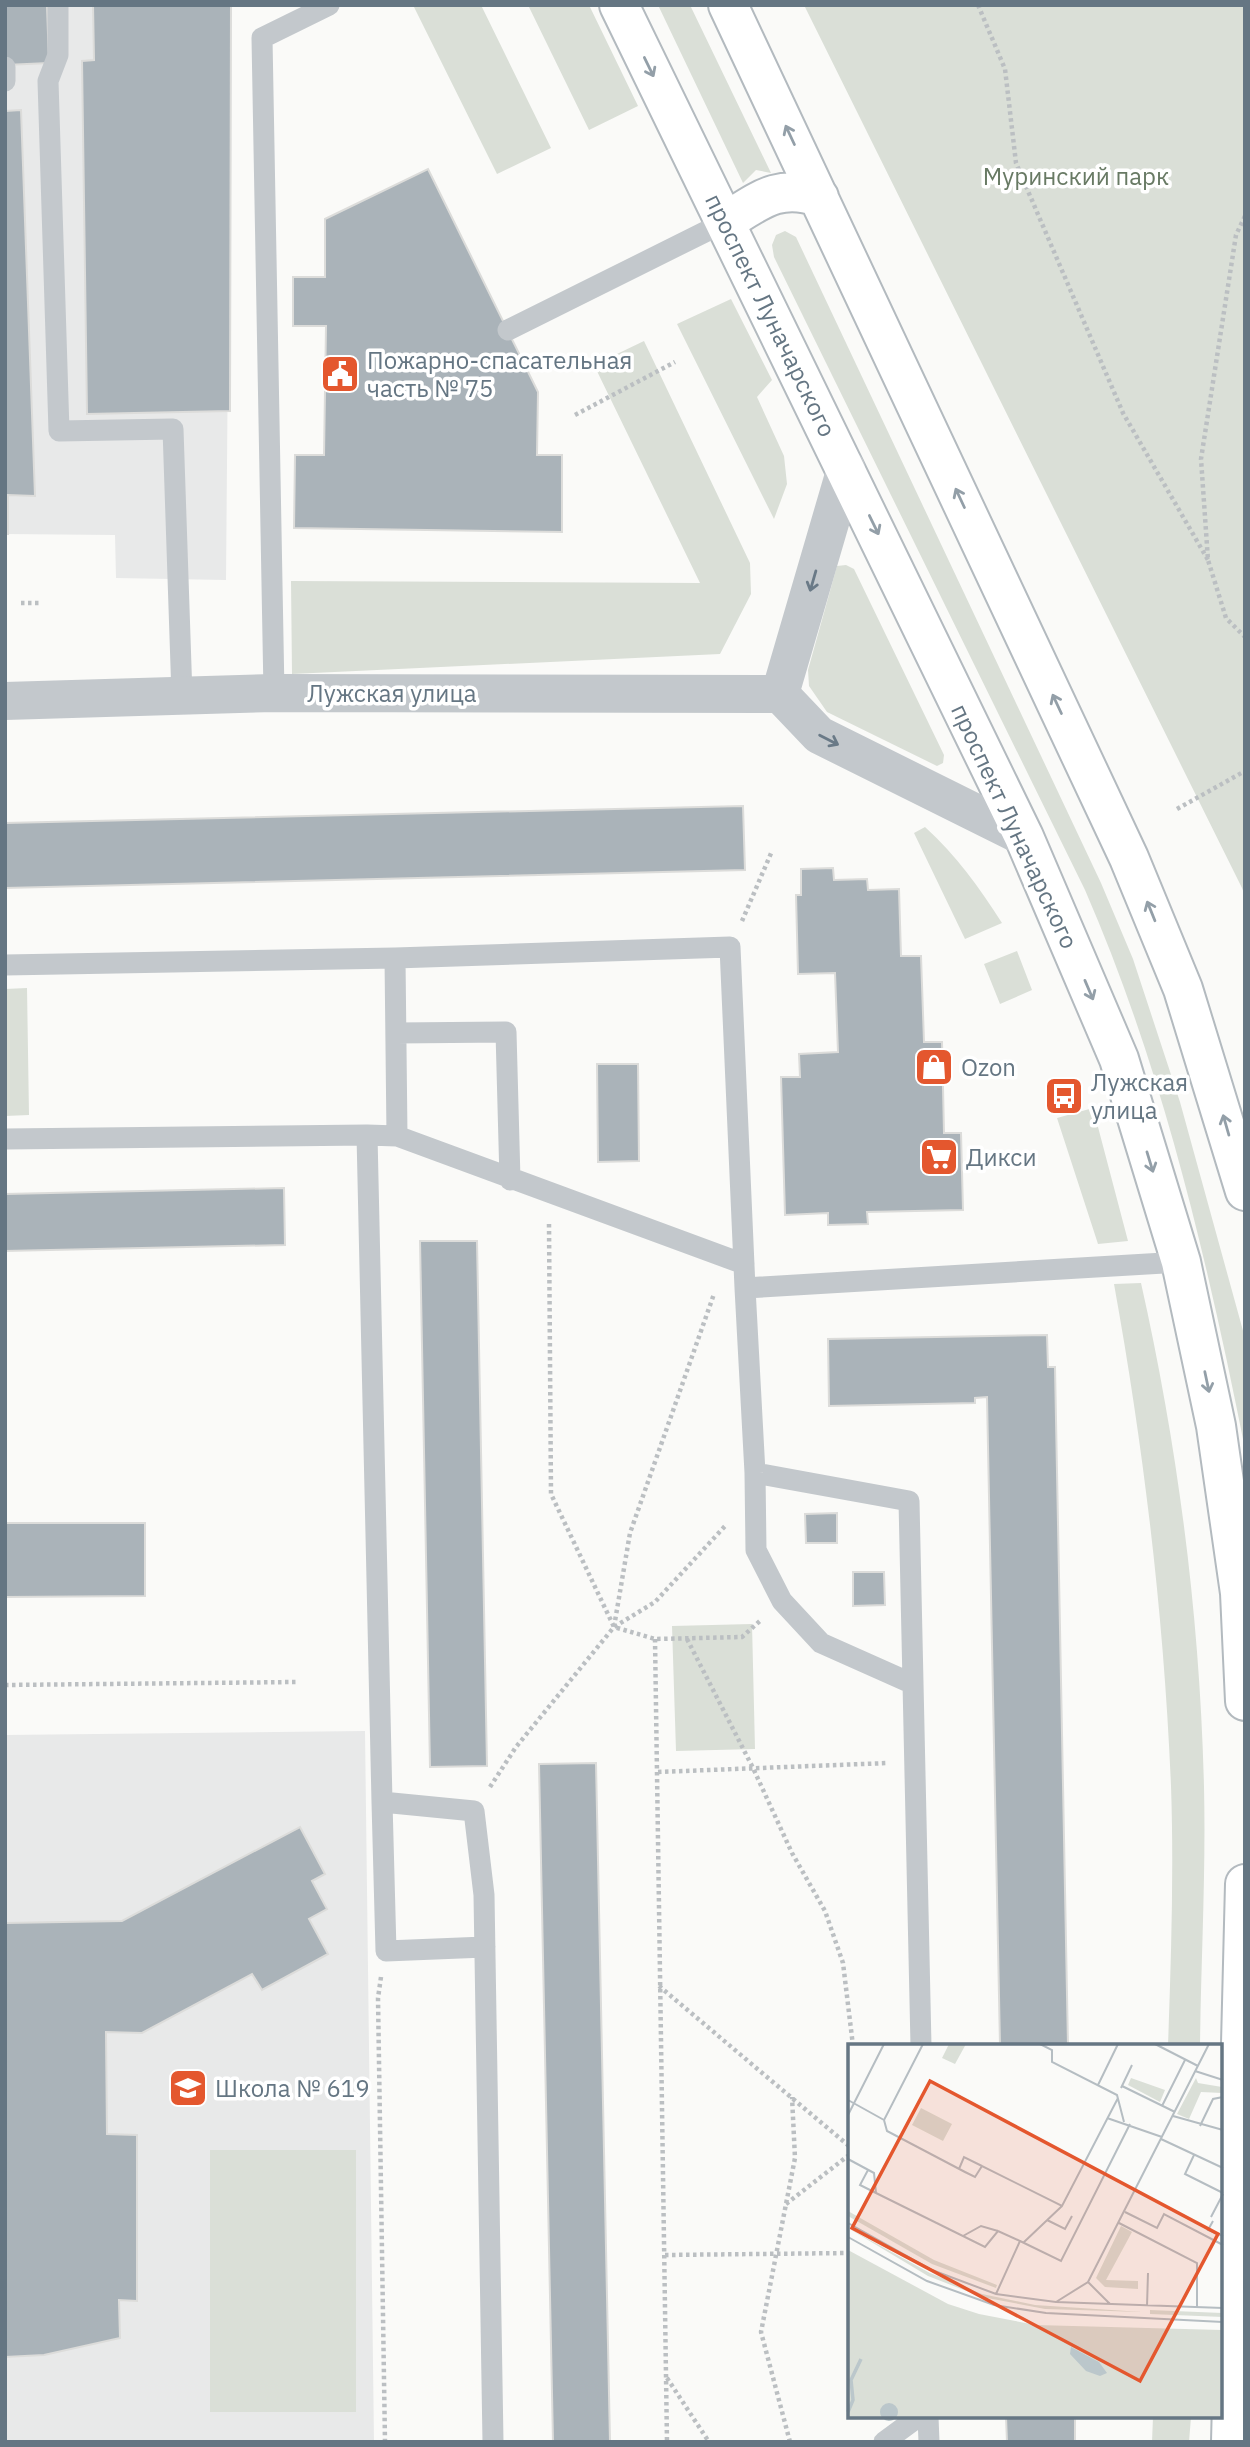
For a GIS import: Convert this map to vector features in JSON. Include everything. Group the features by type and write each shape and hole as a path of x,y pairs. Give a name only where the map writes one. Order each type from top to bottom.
{"main road":[{"name":"проспект Луначарского","path":"619,5 1024,837 1119,1059 1181,1262 1216,1426 1240,1593 1245,1702"},
{"path":"728,5 1129,858 1183,989 1245,1191"},
{"path":"725,222 773,193 799,190 819,197"},
{"path":"1231,2442 1245,1884"}],"street":[{"path":"846,468 780,694 819,735 1024,837"},
{"name":"Лужская улица","path":"5,701 274,693 780,694"}],"lane":[{"path":"58,5 58,55 48,80 59,431 173,429 182,696"},
{"path":"274,693 262,38 329,5"},
{"path":"5,67 5,81"},
{"path":"508,330 725,222"},
{"path":"5,965 395,958 730,947 756,1550 782,1601 821,1643 913,1684"},
{"path":"395,958 397,1136"},
{"path":"396,1033 506,1032 510,1180"},
{"path":"367,1135 386,1951 485,1947"},
{"path":"5,1139 397,1136 549,1195 744,1264"},
{"path":"745,1288 1181,1262"},
{"path":"754,1483 909,1501 921,2044"},
{"path":"382,1802 474,1811 484,1895 493,2442"},
{"path":"884,2442 915,2419"},
{"path":"928,2419 929,2442"}],"path":[{"path":"978,5 1005,69 1016,163 1123,413 1208,560 1226,618 1245,637"},
{"path":"1208,560 1201,459 1236,235 1245,216"},
{"path":"575,415 675,362"},
{"path":"21,603 40,603"},
{"path":"1177,810 1245,771"},
{"path":"730,947 772,851"},
{"path":"549,1195 551,1494 614,1627 655,1639 742,1637 782,1601"},
{"path":"614,1627 630,1533 653,1463 715,1294 744,1264"},
{"path":"474,1811 516,1747 614,1627 655,1602 754,1483"},
{"path":"655,1639 658,1985 667,2442"},
{"path":"687,1639 753,1768 792,1853 825,1911 843,1962 853,2044"},
{"path":"5,1685 297,1682"},
{"path":"658,1772 914,1762"},
{"path":"385,2442 378,1998 386,1951"},
{"path":"658,1985 848,2145"},
{"path":"790,2442 761,2332 795,2158 792,2097"},
{"path":"786,2204 848,2156"},
{"path":"665,2256 848,2253"},
{"path":"666,2377 709,2442"}],"shaded area":[{"path":"5,5 231,5 226,580 116,578 115,535 5,534"},
{"name":"Школа № 619","path":"365,1731 374,2442 5,2442 5,1735"}],"green space":[{"path":"413,5 481,5 551,148 497,174"},
{"path":"528,5 589,5 638,106 589,130"},
{"path":"658,5 690,5 771,173 756,170 743,183"},
{"name":"Муринский парк","path":"804,5 1245,5 1245,896 1242,888"},
{"path":"785,231 796,237 1101,883 1133,959 1180,1102 1245,1338 1245,1449 1215,1307 1180,1165 1138,1026 1113,958 1085,890 774,257 772,245 776,235"},
{"path":"731,299 772,380 757,397 784,456 787,484 774,519 677,324"},
{"path":"644,341 750,563 751,594 720,654 292,674 291,581 700,583 594,365"},
{"path":"846,565 854,569 944,755 943,763 937,766 827,712 809,686 808,670 837,566"},
{"path":"925,827 967,872 1002,923 965,939 914,833"},
{"path":"1017,951 1032,990 1000,1004 984,964"},
{"path":"27,988 29,1115 5,1116 5,989"},
{"path":"1093,1108 1128,1241 1098,1244 1057,1118"},
{"path":"1141,1283 1166,1407 1185,1533 1202,1723 1204,1884 1200,2044 1168,2044 1172,1818 1168,1723 1151,1534 1135,1409 1114,1284"},
{"path":"752,1624 755,1749 676,1751 672,1626"},
{"path":"210,2150 356,2150 356,2412 210,2412"},
{"path":"1153,2419 1191,2419 1189,2442 1152,2442"}],"building":[{"path":"5,5 47,5 49,63 5,65"},
{"path":"93,5 231,5 230,411 87,414 82,61 94,60"},
{"path":"21,110 35,496 8,495 8,534 5,534 5,111"},
{"path":"428,169 538,392 537,455 562,455 562,532 294,528 295,455 324,455 326,326 293,326 293,277 325,277 325,219"},
{"path":"743,806 745,870 5,888 5,823"},
{"path":"833,868 834,880 867,879 868,890 899,889 901,956 921,956 924,1042 942,1042 944,1133 961,1133 963,1210 867,1212 868,1224 828,1225 828,1213 785,1215 781,1077 800,1077 799,1054 838,1052 835,973 798,974 796,895 801,895 801,869"},
{"path":"597,1064 638,1064 639,1161 598,1162"},
{"path":"284,1188 285,1245 5,1251 5,1194"},
{"path":"420,1241 477,1241 487,1766 430,1767"},
{"path":"1047,1335 1048,1367 1055,1367 1068,2044 1000,2044 987,1397 975,1398 975,1403 829,1406 828,1339"},
{"path":"837,1513 837,1543 806,1543 805,1514"},
{"path":"5,1523 145,1523 145,1596 5,1597"},
{"path":"853,1572 884,1572 885,1605 853,1606"},
{"path":"596,1763 610,2442 553,2442 539,1764"},
{"path":"300,1827 325,1874 312,1881 327,1909 309,1919 328,1954 262,1990 252,1974 142,2033 106,2032 107,2134 137,2135 137,2301 119,2300 120,2338 44,2355 5,2357 5,1923 122,1921"},
{"path":"1006,2419 1075,2419 1075,2442 1007,2442"}],"place":[{"name":"Пожарно-спасательная часть № 75","path":"340,374"},
{"name":"Ozon","path":"934,1067"},
{"name":"Лужская улица","path":"1064,1096"},
{"name":"Дикси","path":"939,1157"},
{"name":"Школа № 619","path":"188,2088"}]}
